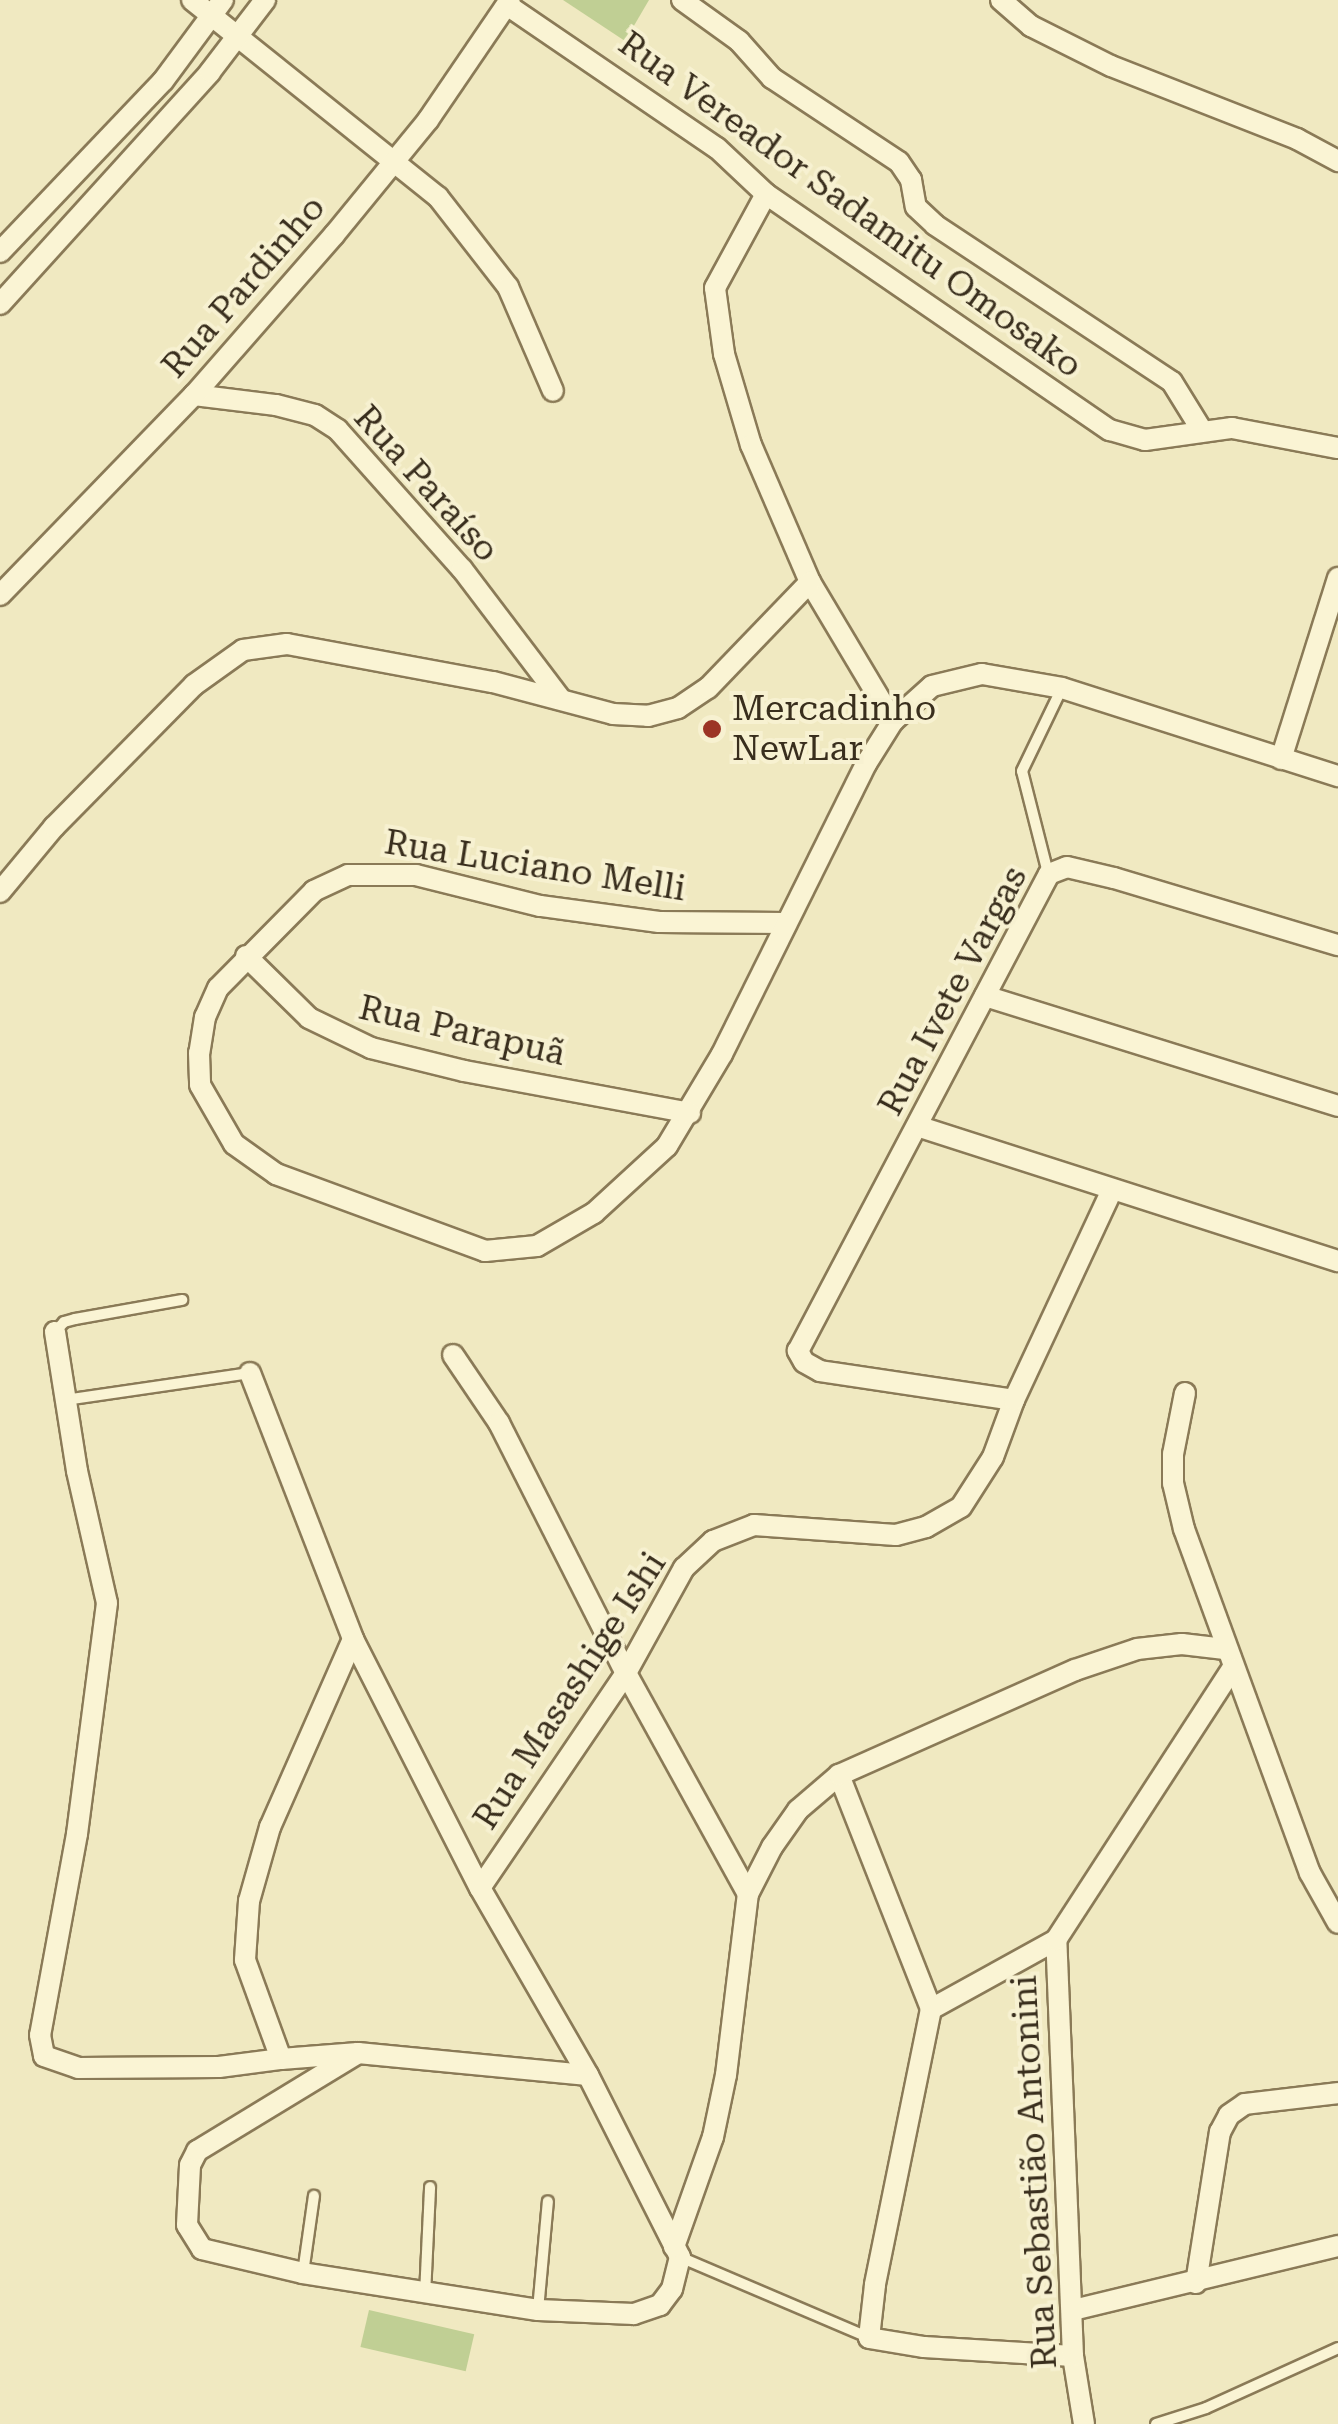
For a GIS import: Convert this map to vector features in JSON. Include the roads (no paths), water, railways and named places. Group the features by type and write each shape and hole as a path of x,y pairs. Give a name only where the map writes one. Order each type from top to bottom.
{"street":[{"path":"192,0 218,8 238,35 438,197 508,287 553,391"},
{"path":"0,304 265,0"},
{"name":"Rua Vereador Sadamitu Omosako","path":"682,0 739,41 772,78 899,162 911,180 916,207 993,266 1172,382 1201,429"},
{"path":"1001,0 1032,26 1111,66 1297,139 1338,161"},
{"name":"Rua Vereador Sadamitu Omosako","path":"509,2 717,148 766,194 1110,430 1145,440 1201,429 1266,433 1338,448"},
{"name":"Rua Pardinho","path":"0,595 194,395 396,161 509,2"},
{"path":"0,252 162,81 218,8"},
{"path":"766,194 715,288 716,316 750,445 810,582 893,721"},
{"name":"Rua Paraíso","path":"194,395 276,405 314,415 338,430 462,569 560,698"},
{"path":"1281,759 1338,578"},
{"path":"0,892 45,837 194,685 243,650 287,644 560,698 613,714 648,716 678,708 708,688 810,582"},
{"name":"Rua Luciano Melli","path":"785,924 659,922 540,906 416,875 348,875 314,891 218,988 204,1017 200,1085 234,1144 276,1174 485,1251 537,1246 594,1213 636,1178 667,1146 690,1113 866,764 893,721 914,698 951,679 982,674 1062,688 1338,776"},
{"name":"Rua Ivete Vargas","path":"1014,1400 820,1371 804,1362 798,1350 1048,874 1067,867 1114,878 1338,945"},
{"name":"Rua Parapuã","path":"246,956 309,1018 371,1048 690,1113"},
{"path":"985,996 1338,1106"},
{"path":"917,1126 1338,1261"},
{"name":"Rua Masashige Ishi","path":"480,1888 626,1673 684,1568 713,1541 754,1525 798,1524 863,1536 926,1528 961,1507 993,1458 1014,1400 1112,1190"},
{"path":"55,1332 64,1400 107,1603 77,1834 40,2035 44,2056 78,2068 218,2068 358,2053 588,2075"},
{"path":"453,1355 499,1423 626,1673 748,1894"},
{"path":"250,1372 353,1639 480,1888 588,2075 677,2252"},
{"path":"1185,1392 1172,1454 1173,1482 1184,1529 1310,1873 1338,1923"},
{"path":"282,2059 245,1960 249,1901 270,1827 353,1639"},
{"path":"358,2053 197,2151 190,2165 187,2226 202,2250 426,2294 538,2310 634,2314 660,2304 672,2289 677,2252 713,2138 726,2075 748,1894 772,1847 798,1810 839,1776 1074,1670 1137,1649 1182,1644 1229,1659"},
{"name":"Rua Sebastião Antonini","path":"1084,2424 1072,2356 1056,1940 1229,1659"},
{"path":"839,1776 931,2010 875,2284 869,2338 924,2347 1072,2356"},
{"path":"931,2010 1056,1940"},
{"path":"1196,2283 1220,2132 1229,2114 1245,2104 1338,2093"},
{"path":"1073,2310 1338,2246"}],"lane":[{"path":"1048,874 1022,771 1062,688"},
{"path":"55,1332 64,1322 182,1300"},
{"path":"64,1400 250,1372"},
{"path":"426,2294 430,2187"},
{"path":"303,2272 314,2196"},
{"path":"538,2310 548,2202"},
{"path":"677,2252 869,2338"},
{"path":"1156,2424 1206,2408 1338,2348"}],"place":[{"name":"Mercadinho NewLar","path":"712,729"}]}
